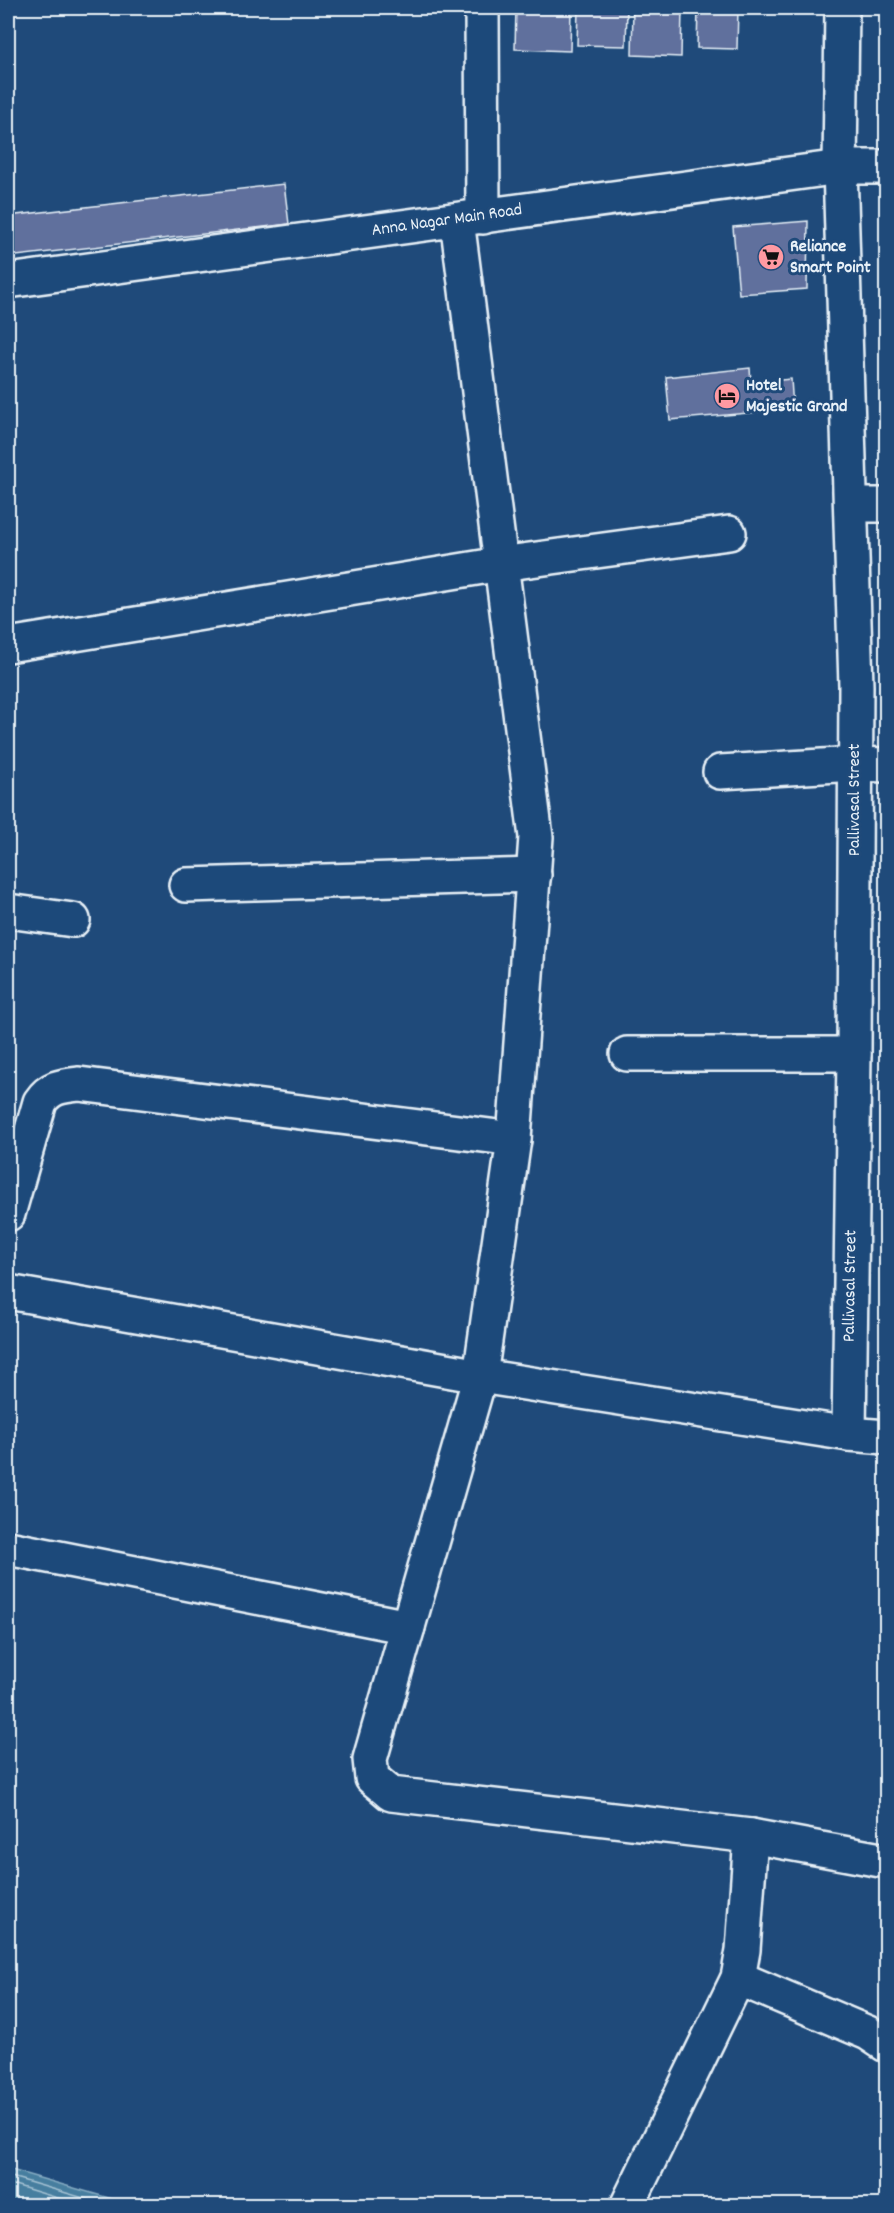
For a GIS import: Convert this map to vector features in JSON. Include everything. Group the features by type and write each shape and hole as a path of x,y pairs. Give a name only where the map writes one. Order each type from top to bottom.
{"street":[{"path":"482,8 470,218 501,564 536,837 534,875 514,1139 480,1377 370,1759 372,1778 391,1794 751,1836 886,1861"},
{"name":"Pallivasal Street","path":"842,8 840,167 856,686 871,765 854,1054 849,1434"},
{"name":"Anna Nagar Main Road","path":"8,281 840,167 886,167"},
{"path":"852,505 886,505"},
{"path":"8,645 501,564 729,533"},
{"path":"720,772 871,765"},
{"path":"186,885 534,875"},
{"path":"8,911 73,920"},
{"path":"627,1054 854,1054"},
{"path":"8,1214 40,1102 46,1092 58,1087 79,1084 514,1139"},
{"path":"8,1292 480,1377 849,1434 886,1437"},
{"path":"8,1548 408,1627"},
{"path":"627,2205 738,1978 743,1950 751,1836"},
{"path":"738,1978 868,2033 886,2045"}],"water":[{"path":"8,2169 133,2205 8,2205"}],"building":[{"path":"516,8 571,8 570,51 515,49"},
{"path":"578,8 627,8 626,46 577,45"},
{"path":"633,8 682,8 681,57 632,55"},
{"path":"698,8 738,8 737,49 697,48"},
{"path":"284,184 289,224 8,257 8,216"},
{"path":"808,221 807,289 739,294 733,227"},
{"path":"750,368 751,383 791,379 793,409 670,420 666,377"}],"place":[{"name":"Reliance Smart Point","path":"771,257"},
{"name":"Hotel Majestic Grand","path":"727,396"}]}
